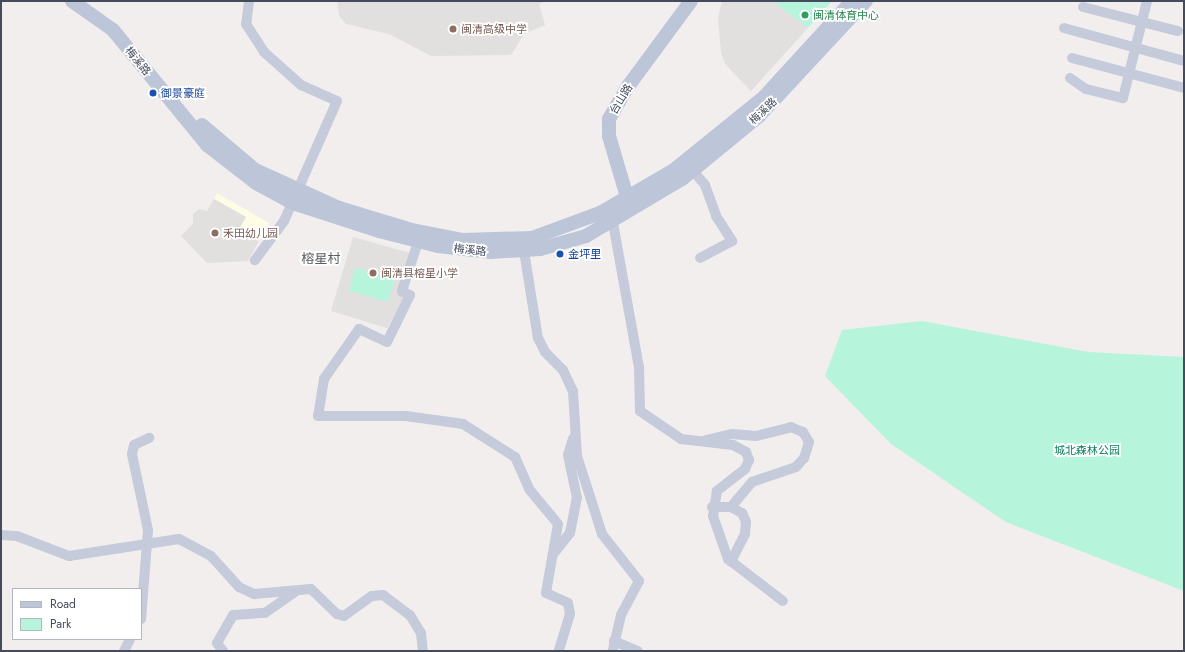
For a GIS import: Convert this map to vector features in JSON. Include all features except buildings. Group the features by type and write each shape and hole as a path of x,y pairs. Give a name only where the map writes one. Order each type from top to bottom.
{"main road":[{"name":"梅溪路","path":"72,1 113,30 216,154 246,177 295,197 418,242 480,252 524,251 575,240 613,223 630,205 751,109 852,1"},
{"name":"梅溪路","path":"91,1 127,33 214,138 245,164 295,197 399,226 476,241 518,240 544,235 630,205 692,171 760,116 866,1"},
{"name":"台山路","path":"630,205 609,136 610,119 629,85 691,1"}],"street":[{"path":"249,1 246,24 264,52 301,86 338,101 280,228 255,260"},
{"path":"1070,78 1086,89 1123,98 1147,1"},
{"path":"1083,7 1178,31"},
{"path":"1064,28 1184,61"},
{"path":"1072,58 1184,88"},
{"path":"692,171 705,185 716,216 732,241 700,258"},
{"path":"613,223 639,367 640,411 681,439 694,442 733,445 749,456 745,469 717,491 712,507 731,562 783,602"},
{"path":"418,242 402,291 410,295 387,342 359,330 324,379 318,416 406,416 463,424 515,457 529,489 558,524 555,552 546,593 568,603 570,614 559,651"},
{"path":"524,251 538,338 544,352 563,370 573,391 574,435 602,534 640,581 621,615 613,646 638,651"},
{"path":"694,442 732,434 756,436 785,428 797,428 807,437 809,448 800,463 791,470 752,482 731,507"},
{"path":"555,552 570,533 577,498 568,455 574,435"},
{"path":"142,604 148,530 132,454 134,445 149,438"},
{"path":"712,507 731,507 742,513 746,522 745,534 731,562"},
{"path":"1,535 17,536 69,556 179,539 211,556 239,587 254,594 311,589 337,614 344,616 372,596 383,595 394,600 417,627 423,651"},
{"path":"223,651 217,643 233,615 265,613 299,589"},
{"path":"124,651 130,640"}],"shaded area":[{"name":"闽清高级中学","path":"337,1 547,1 539,4 545,25 524,34 511,55 431,56 389,34 346,24 339,16"},
{"path":"722,1 773,1 808,28 751,91 725,64 721,52 718,18"},
{"path":"217,193 269,223 259,241 239,229 246,217 214,199"},
{"name":"禾田幼儿园","path":"214,199 246,217 239,229 259,241 248,261 207,263 181,236 193,224 193,214 199,209 207,211"},
{"name":"闽清县榕星小学","path":"353,237 410,253 405,297 387,328 331,311"}],"green space":[{"name":"闽清体育中心","path":"773,1 832,1 808,28"},
{"path":"355,268 395,278 388,302 349,291"},
{"name":"城北森林公园","path":"922,321 1088,352 1184,357 1184,591 1006,522 891,444 825,376 842,330"}],"place":[{"name":"闽清体育中心","path":"805,15"},
{"name":"闽清高级中学","path":"453,29"},
{"name":"御景豪庭","path":"153,93"},
{"name":"禾田幼儿园","path":"215,233"},
{"name":"金坪里","path":"560,254"},
{"name":"闽清县榕星小学","path":"373,273"}],"district":[{"name":"榕星村","path":"321,259"}]}
